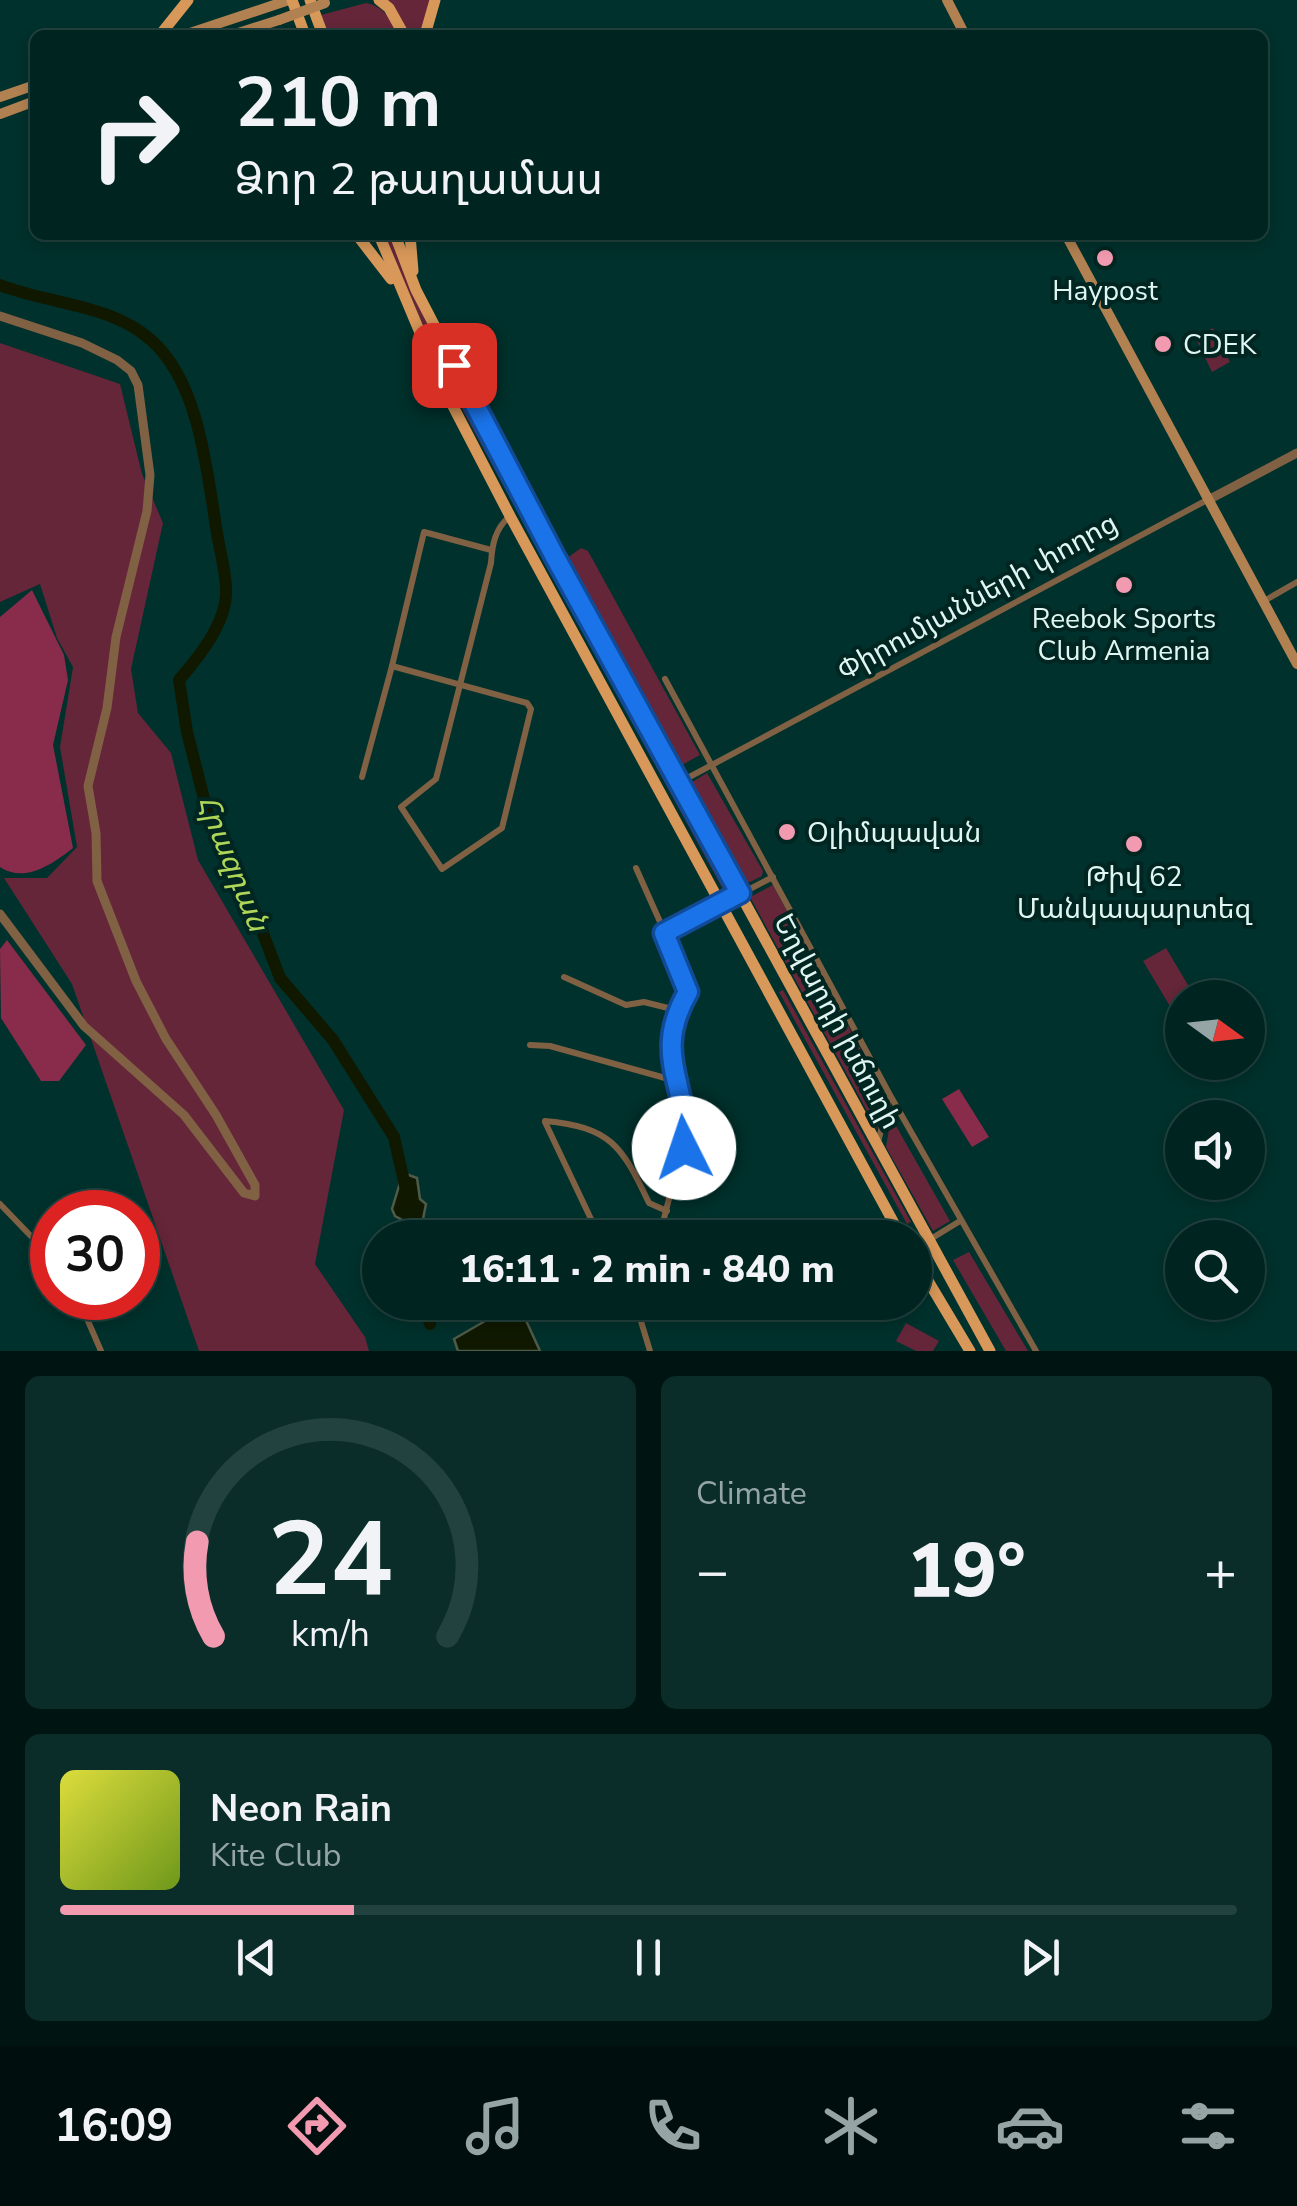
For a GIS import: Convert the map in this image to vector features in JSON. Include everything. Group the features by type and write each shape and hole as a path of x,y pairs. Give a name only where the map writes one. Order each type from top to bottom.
{"main road":[{"path":"199,30 290,0 302,30"},
{"path":"310,0 321,30"},
{"path":"379,0 389,8 401,30"},
{"path":"427,30 435,0"},
{"path":"945,0 960,30"},
{"path":"248,30 330,2"},
{"path":"164,30 185,3"},
{"path":"0,98 30,87"},
{"path":"0,114 30,103"},
{"path":"361,240 402,297"},
{"name":"Եղվարդի խճուղի","path":"380,240 442,385 536,566 892,1220"},
{"name":"Եղվարդի խճուղի","path":"397,240 416,290 555,557 917,1220"},
{"path":"411,240 416,290"},
{"path":"1071,240 1212,498 1297,664"},
{"path":"536,566 555,557"},
{"path":"1266,600 1297,652"},
{"name":"Եղվարդի խճուղի","path":"932,1248 990,1351"},
{"path":"932,1270 942,1265"},
{"path":"932,1287 970,1351"}],"street":[{"path":"0,316 99,352 131,371 138,385 150,475 147,511 116,637 107,708 88,786 96,833 97,881 136,981 166,1039 216,1115 255,1185 255,1196 244,1193 184,1115 84,1026 0,914"},
{"name":"Փիրումյանների փողոց","path":"679,782 1297,453"},
{"path":"392,666 460,685 528,703 531,709 502,828 442,869 401,807 436,779 460,685 491,550 498,527 510,516"},
{"path":"362,777 424,532 491,550"},
{"path":"1266,600 1297,582"},
{"path":"664,679 890,1095 1036,1351"},
{"path":"636,868 688,992 676,1010 670,1052 686,1132 664,1220"},
{"path":"664,933 773,876"},
{"path":"564,978 626,1005 644,1002 676,1010"},
{"path":"530,1045 550,1046 676,1081"},
{"path":"877,1146 890,1095"},
{"path":"592,1220 545,1121 569,1123 605,1134 631,1164 649,1204 667,1211"},
{"path":"0,1204 30,1235"},
{"path":"932,1238 960,1221"},
{"path":"88,1320 101,1351"},
{"path":"641,1320 650,1351"}],"shaded area":[{"path":"382,0 430,0 422,30 403,30"},
{"path":"366,3 382,11 396,30 327,30 321,15"},
{"path":"386,240 392,240 454,383 546,554 542,557 449,385"},
{"path":"1213,328 1230,362 1212,372 1195,337"},
{"path":"0,343 120,384 142,474 163,523 131,669 138,713 171,753 198,860 344,1110 315,1264 365,1337 369,1351 199,1351 160,1238 160,1190 143,1190 72,984 4,878 47,878 77,847 60,747 73,667 57,638 40,584 0,602"},
{"path":"581,548 588,551 700,755 682,765 677,764 566,562"},
{"path":"555,572 729,890 725,893 551,574"},
{"path":"32,590 64,655 68,680 53,745 73,848 39,870 19,873 0,867 0,617"},
{"path":"707,773 763,871 762,876 750,882 742,882 689,790 689,784"},
{"path":"773,885 885,1095 877,1129 750,897"},
{"path":"7,940 86,1045 59,1081 41,1081 1,1018 0,949"},
{"path":"1166,948 1185,980 1165,980 1165,998 1143,961"},
{"path":"783,990 910,1220 905,1220 779,992"},
{"path":"959,1089 989,1137 972,1147 942,1099"},
{"path":"891,1117 950,1221 933,1231 932,1220 927,1220 886,1147"},
{"path":"403,1173 417,1178 420,1199 426,1204 423,1219 402,1220 392,1209"},
{"path":"969,1252 1028,1351 1006,1351 953,1260"},
{"path":"487,1320 526,1320 540,1351 458,1351 454,1339"},
{"path":"906,1323 939,1341 933,1351 916,1351 896,1341"}],"waterway":[{"name":"Հրազդան","path":"0,285 99,312 135,328 167,358 181,380 205,457 226,587 216,629 179,680 187,732 209,818 259,923 280,978 333,1040 394,1137 406,1190"},
{"name":"Հրազդան","path":"429,1320 430,1324"}],"place":[{"name":"Haypost","path":"1105,258"},
{"name":"CDEK","path":"1163,344"},
{"name":"Reebok Sports Club Armenia","path":"1124,585"},
{"name":"Օլիմպավան","path":"787,832"},
{"name":"Թիվ 62 Մանկապարտեզ","path":"1134,844"}],"route":[{"path":"454,365 740,893 664,933 688,992 676,1010 670,1052 686,1132 684,1148"}]}
